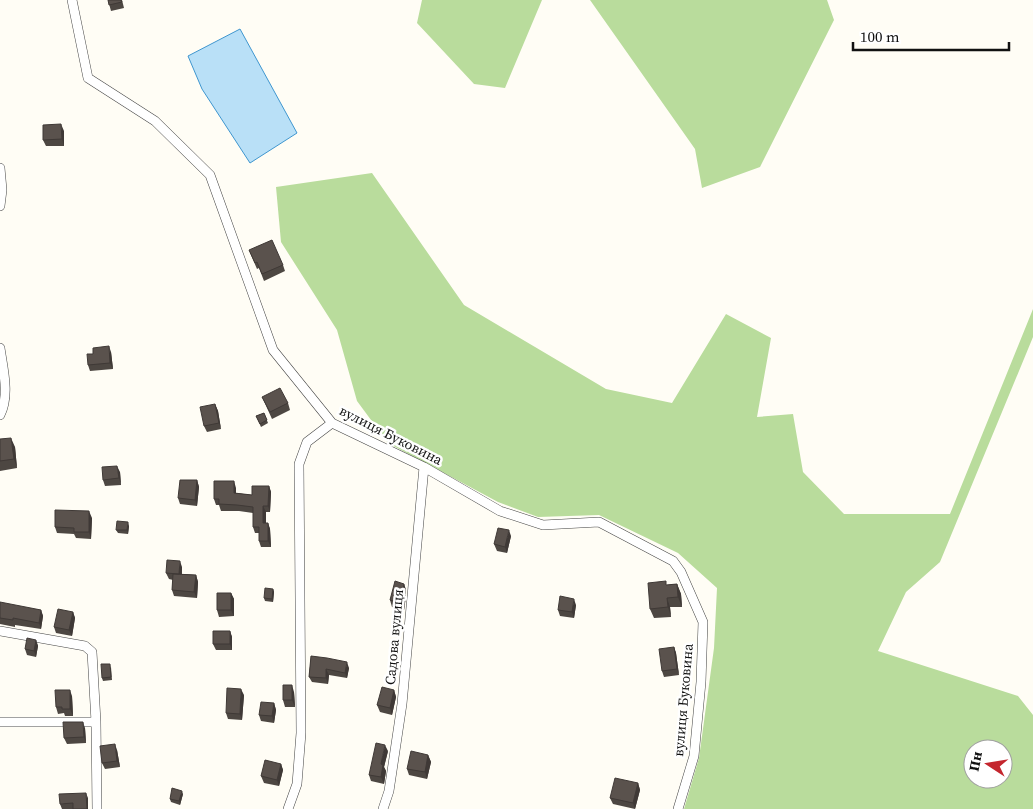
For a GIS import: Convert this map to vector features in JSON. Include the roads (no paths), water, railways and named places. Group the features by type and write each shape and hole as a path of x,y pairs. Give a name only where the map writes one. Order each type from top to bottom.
{"street":[{"name":"вулиця Буковина","path":"72,0 88,78 155,121 210,175 273,350 332,424 424,467 500,510 543,525 599,522 673,561 681,572 703,622 701,682 694,756 678,809"},
{"path":"0,168 2,190 0,206"},
{"path":"0,348 6,394 0,415"},
{"path":"288,809 297,784 301,733 299,464 308,442 332,424"},
{"name":"Садова вулиця","path":"383,809 389,792 402,704 424,467"},
{"path":"0,631 85,646 92,652 96,722 97,809"},
{"path":"0,722 96,722"}],"water":[{"path":"240,29 297,133 250,163 202,89 188,56"}]}
